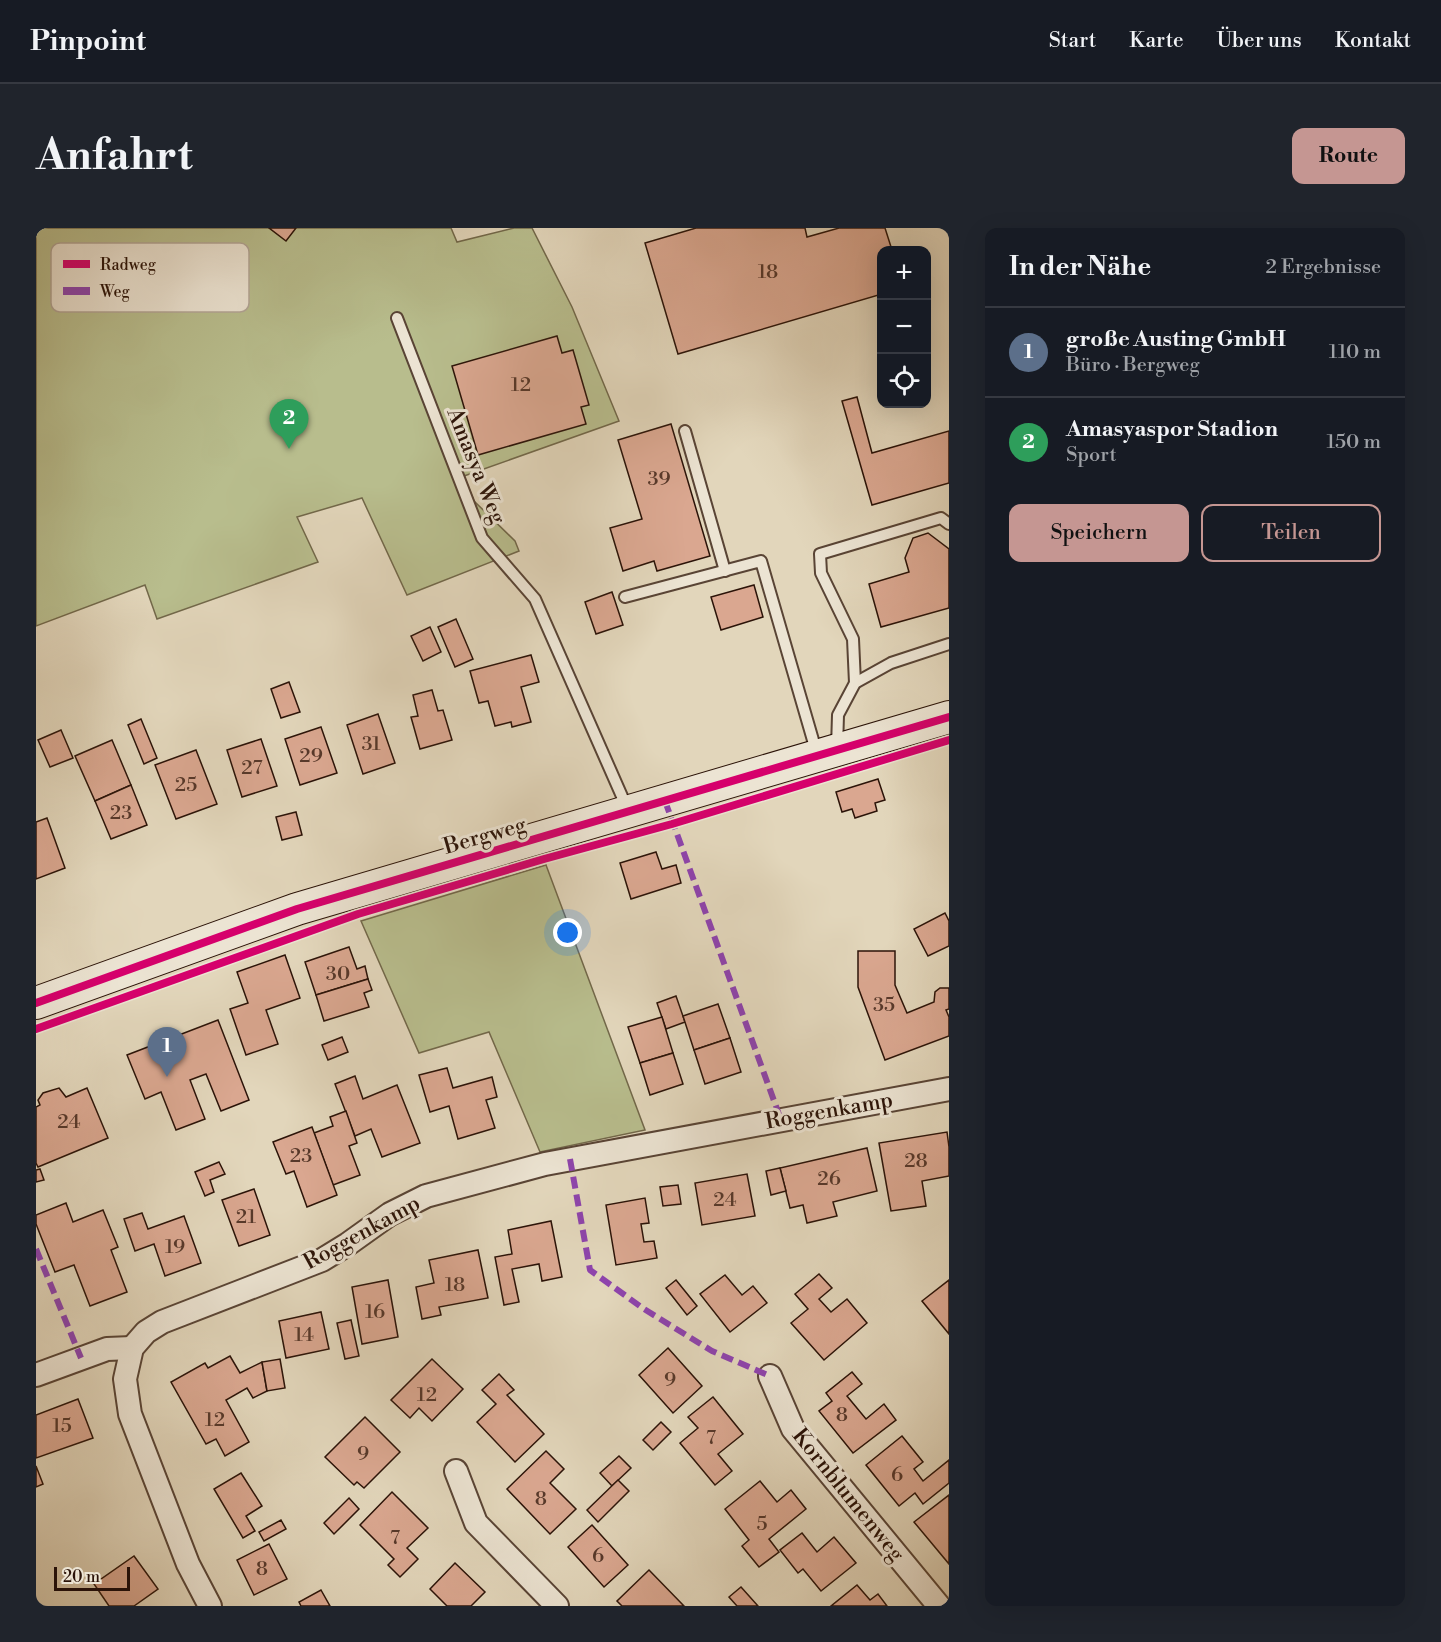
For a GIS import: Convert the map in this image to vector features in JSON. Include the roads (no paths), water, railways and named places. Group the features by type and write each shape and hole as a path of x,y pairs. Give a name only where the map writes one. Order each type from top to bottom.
{"main road":[{"name":"Bergweg","path":"36,1004 297,909 949,717"}],"street":[{"name":"Roggenkamp","path":"132,1348 146,1332 162,1322 322,1260 390,1214 426,1196 545,1164 949,1089"},
{"path":"36,1375 107,1348 132,1348 125,1379 130,1414 188,1564 210,1606"},
{"name":"Kornblumenweg","path":"770,1376 793,1429 939,1606"},
{"path":"456,1471 476,1523 557,1606"}],"lane":[{"name":"Amasya Weg","path":"397,318 482,538 535,599 629,813"},
{"path":"685,431 725,571"},
{"path":"827,754 838,715 855,683 853,639 821,573 820,554 941,518 949,524"},
{"path":"625,597 761,561 827,754"},
{"path":"855,683 891,663 949,644"}],"place":[{"name":"Amasyaspor Stadion","path":"289,449"},
{"name":"große Austing GmbH","path":"167,1077"}]}
